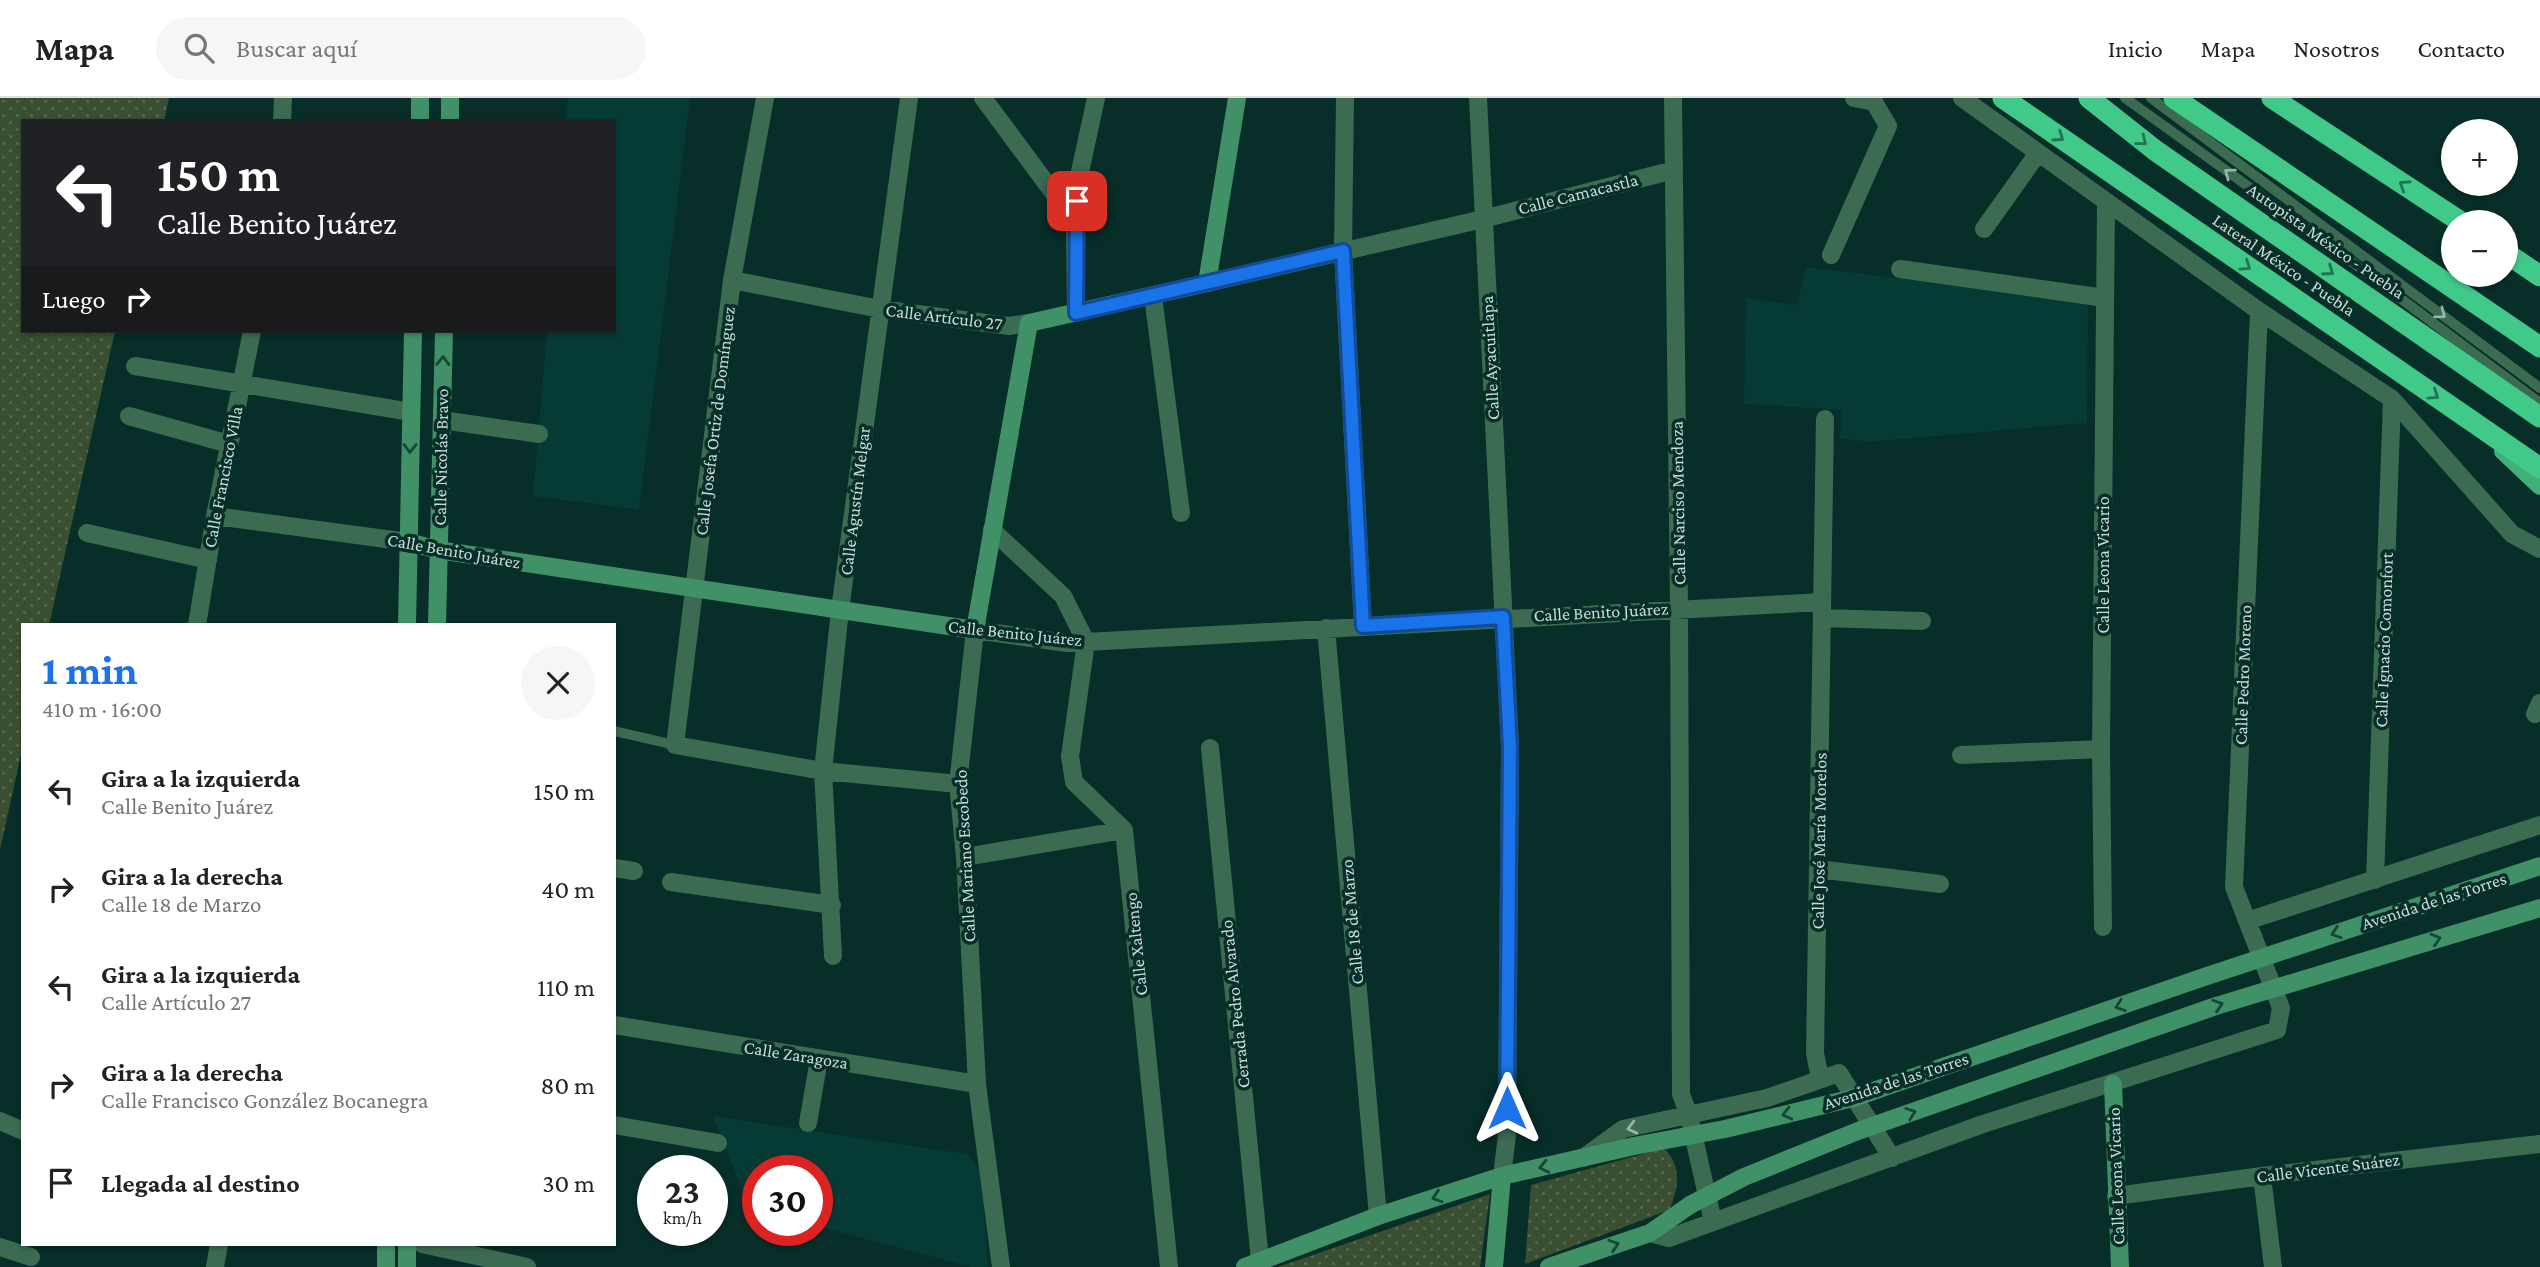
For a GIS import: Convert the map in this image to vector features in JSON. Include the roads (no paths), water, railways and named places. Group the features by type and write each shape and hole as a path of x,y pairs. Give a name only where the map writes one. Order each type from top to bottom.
{"highway":[{"name":"Lateral México - Puebla","path":"2003,98 2540,468"},
{"name":"Autopista México - Puebla","path":"2089,98 2156,151 2540,417"},
{"name":"Autopista México - Puebla","path":"2174,98 2540,347"},
{"path":"2272,98 2443,210"},
{"path":"2518,261 2540,276"}],"main road":[{"path":"420,98 420,119"},
{"path":"450,98 450,119"},
{"path":"1207,283 1237,98"},
{"name":"Calle Artículo 27","path":"1029,323 1207,283"},
{"name":"Calle Mariano Escobedo","path":"975,630 1029,323"},
{"name":"Calle Nicolás Bravo","path":"407,623 414,333"},
{"name":"Calle Nicolás Bravo","path":"437,623 444,333"},
{"path":"2470,419 2540,486"},
{"name":"Calle Benito Juárez","path":"408,542 438,550 975,630"},
{"name":"Avenida de las Torres","path":"1252,1264 1378,1216 1502,1176 1634,1146 1725,1129 1853,1098 2204,977 2540,866"},
{"name":"Avenida de las Torres","path":"1549,1267 1650,1233 1690,1205 1744,1177 1858,1131 2216,1006 2540,908"},
{"name":"Calle Leona Vicario","path":"2113,1084 2120,1267"},
{"path":"1494,1267 1502,1176"},
{"path":"386,1246 386,1267"},
{"path":"407,1246 407,1267"}],"street":[{"path":"282,119 283,98"},
{"name":"Calle Josefa Ortiz de Domínguez","path":"675,745 733,280 765,98"},
{"name":"Calle Agustín Melgar","path":"833,956 823,771 840,610 909,98"},
{"path":"983,98 1075,222"},
{"path":"1076,313 1075,222 1078,181 1096,98"},
{"path":"1345,98 1343,251 1363,626"},
{"name":"Calle Ayacuitlapa","path":"1478,98 1510,761 1507,1135 1502,1176"},
{"name":"Calle Narciso Mendoza","path":"1673,98 1681,1094 1689,1116 1713,1223"},
{"path":"1830,255 1888,126 1876,100 1854,98"},
{"path":"1962,98 2106,203 2392,399 2512,534 2540,549"},
{"path":"1984,229 2038,153"},
{"name":"Calle Camacastla","path":"1483,219 1674,170"},
{"name":"Calle Leona Vicario","path":"2103,928 2101,749 2106,203"},
{"name":"Calle Artículo 27","path":"1207,283 1483,219"},
{"path":"1900,269 2105,298"},
{"name":"Calle Artículo 27","path":"733,280 880,309 1009,326 1029,323"},
{"path":"1153,296 1181,513"},
{"name":"Calle Pedro Moreno","path":"2113,1084 2277,1030 2281,1008 2234,887 2259,310"},
{"name":"Calle Francisco Villa","path":"197,623 215,516 252,333"},
{"path":"135,366 411,412"},
{"name":"Calle Ignacio Comonfort","path":"2375,880 2392,399"},
{"path":"129,416 229,444"},
{"name":"Calle José María Morelos","path":"1820,1079 1815,1053 1825,419"},
{"path":"442,420 539,434"},
{"name":"Calle Benito Juárez","path":"215,516 408,542"},
{"path":"992,530 1063,596 1086,642 1070,756 1074,782 1124,830"},
{"path":"87,533 208,559"},
{"name":"Calle Benito Juárez","path":"975,630 1068,643 1679,608 1822,610 1922,621"},
{"name":"Calle 18 de Marzo","path":"1326,628 1378,1216"},
{"name":"Calle Mariano Escobedo","path":"975,630 958,784 965,857 977,1084 1001,1267"},
{"path":"675,745 823,771 958,784"},
{"name":"Cerrada Pedro Alvarado","path":"1210,748 1252,1264"},
{"path":"1961,755 2101,749"},
{"path":"2247,921 2540,825"},
{"path":"965,857 1124,830"},
{"name":"Calle Xaltengo","path":"1124,830 1169,1267"},
{"path":"616,868 634,871"},
{"path":"1818,869 1940,884"},
{"path":"671,882 832,905"},
{"name":"Calle Zaragoza","path":"616,1025 977,1084"},
{"path":"808,1122 819,1059"},
{"path":"1583,1158 1623,1129 1766,1098 1839,1073 1892,1158"},
{"path":"1650,1233 1669,1238 1983,1124 2113,1084"},
{"path":"0,1121 21,1130"},
{"path":"616,1125 718,1143"},
{"name":"Calle Vicente Suárez","path":"2116,1196 2262,1175 2540,1144"},
{"path":"2262,1175 2273,1267"},
{"path":"215,1267 219,1246"},
{"path":"431,1246 527,1267"},
{"path":"0,1247 31,1256"}],"lane":[{"path":"2125,98 2316,235 2540,403"},
{"path":"2151,98 2540,388"},
{"path":"616,731 675,745"}]}
